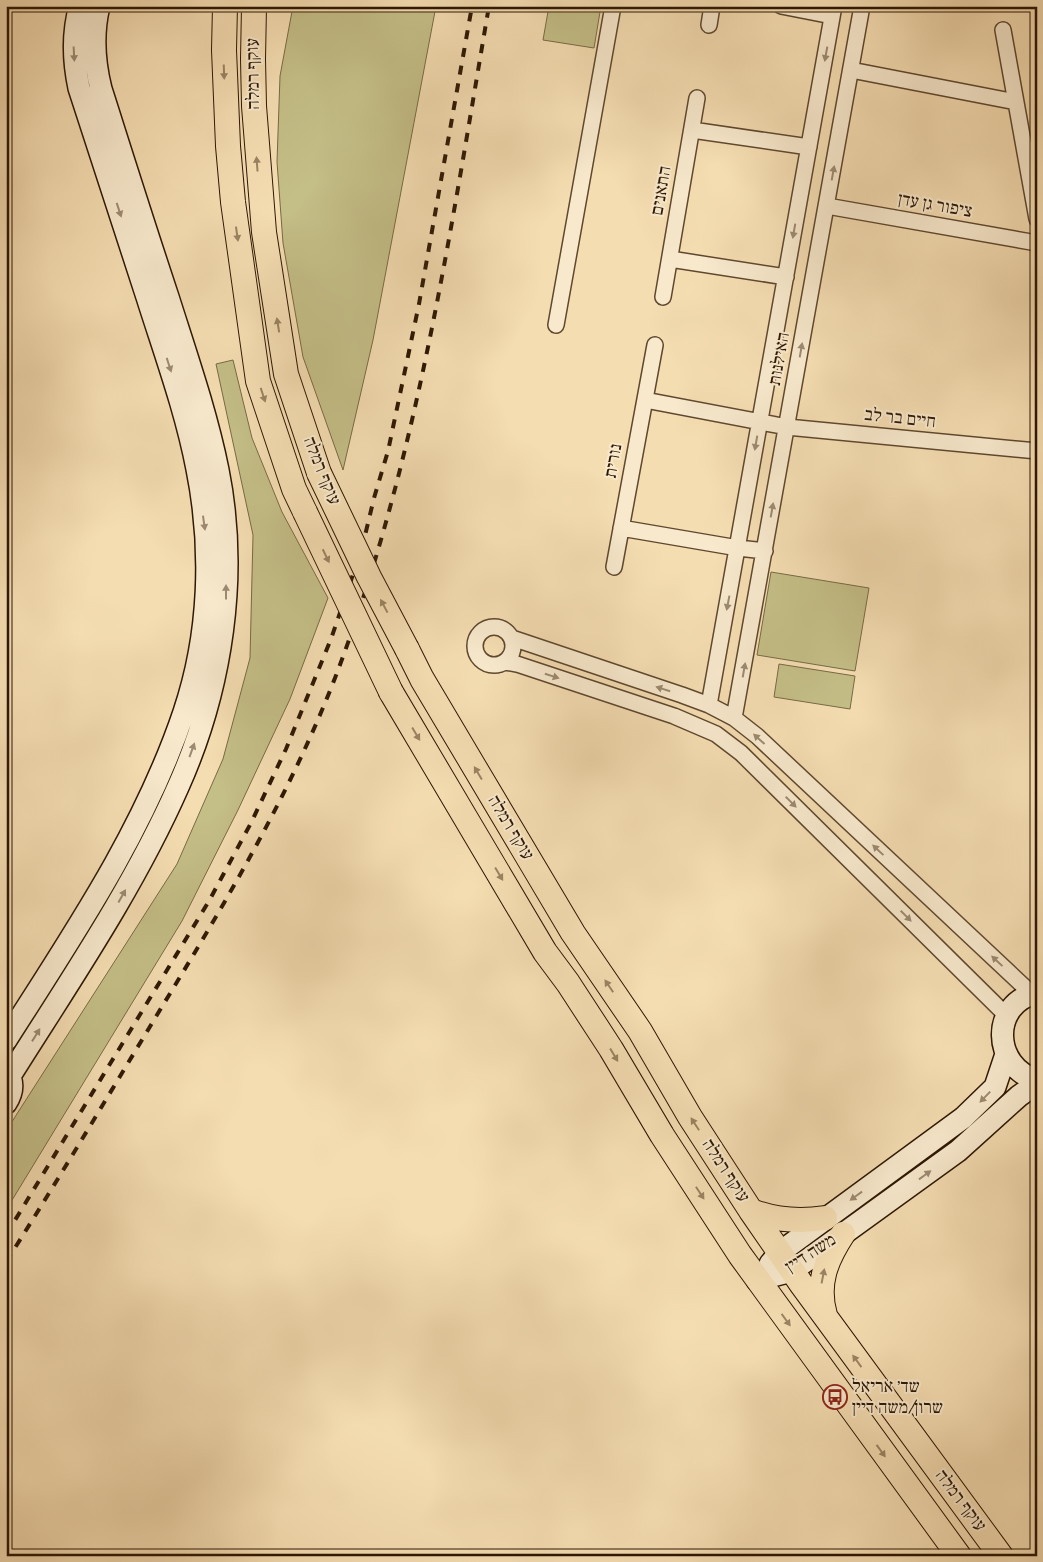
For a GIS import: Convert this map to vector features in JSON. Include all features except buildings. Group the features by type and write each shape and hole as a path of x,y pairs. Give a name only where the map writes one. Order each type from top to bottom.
{"main road":[{"path":"6,1040 97,897 134,832 163,770 185,710 198,660 207,593 206,533 197,470 181,403 82,97 75,67 73,44 80,6"},
{"path":"6,1103 11,1092 8,1073 112,915 149,849 179,785 202,723 218,662 226,600 226,537 218,472 202,404 99,82 94,48 94,27 99,6"},
{"path":"215,6 224,36"},
{"name":"עוקף רמלה","path":"225,6 225,102 231,184 258,382 294,489 391,692 545,952 568,983 611,1049 662,1135 757,1280 959,1556"},
{"name":"עוקף רמלה","path":"254,6 254,106 264,232 286,374 319,473 365,569 422,679 573,934 640,1031 690,1117 785,1262 1000,1556"},
{"path":"1034,994 1018,1003 1007,1016 1003,1028 1002,1042 1012,1066 1037,1082"},
{"name":"משה דיין","path":"785,1262 825,1218 962,1118 981,1102 995,1087 1002,1071 1006,1054"},
{"name":"משה דיין","path":"757,1280 785,1262 843,1234 958,1151 1037,1082"},
{"path":"751,1211 796,1221 825,1218"},
{"path":"828,1321 822,1303 821,1280 827,1260 843,1234"}],"street":[{"path":"556,325 613,6"},
{"path":"709,25 712,6"},
{"path":"782,6 833,11"},
{"name":"האילנות","path":"734,718 862,6"},
{"name":"האילנות","path":"709,705 833,11"},
{"path":"1003,30 1037,219"},
{"path":"851,70 1016,102"},
{"name":"התאנים","path":"663,297 697,98"},
{"path":"692,130 809,147"},
{"name":"ציפור גן עדן","path":"827,206 1037,242"},
{"path":"670,259 786,277"},
{"name":"נורית","path":"614,567 655,345"},
{"path":"645,400 760,422"},
{"name":"חיים בר לב","path":"760,422 787,427 1037,451"},
{"path":"621,528 738,548 765,550"},
{"path":"505,662 513,651 514,644 512,638 504,628 498,626 486,628 477,637 475,650 482,660 493,665 505,662 517,664 674,716 716,734 741,753 1007,1016"},
{"path":"512,638 709,705 734,718 757,736 1034,994"}],"shaded area":[{"path":"293,6 436,6 373,340 343,470 303,357 283,243 277,162 280,76"},
{"path":"549,6 601,6 594,48 543,40"},
{"path":"233,360 252,438 282,512 328,598 290,699 238,810 182,921 6,1210 6,1131 177,864 223,759 250,658 253,535 216,364"},
{"path":"771,572 869,588 855,671 757,655"},
{"path":"779,664 855,676 850,709 774,697"}],"railway":[{"path":"6,1235 209,901 251,823 286,749 331,639 362,548 388,451 419,304 472,6"},
{"path":"6,1262 234,886 278,805 335,678 364,597 409,431 445,262 489,6"}],"place":[{"name":"שד׳ אריאל שרון/משה דיין","path":"835,1397"}]}
